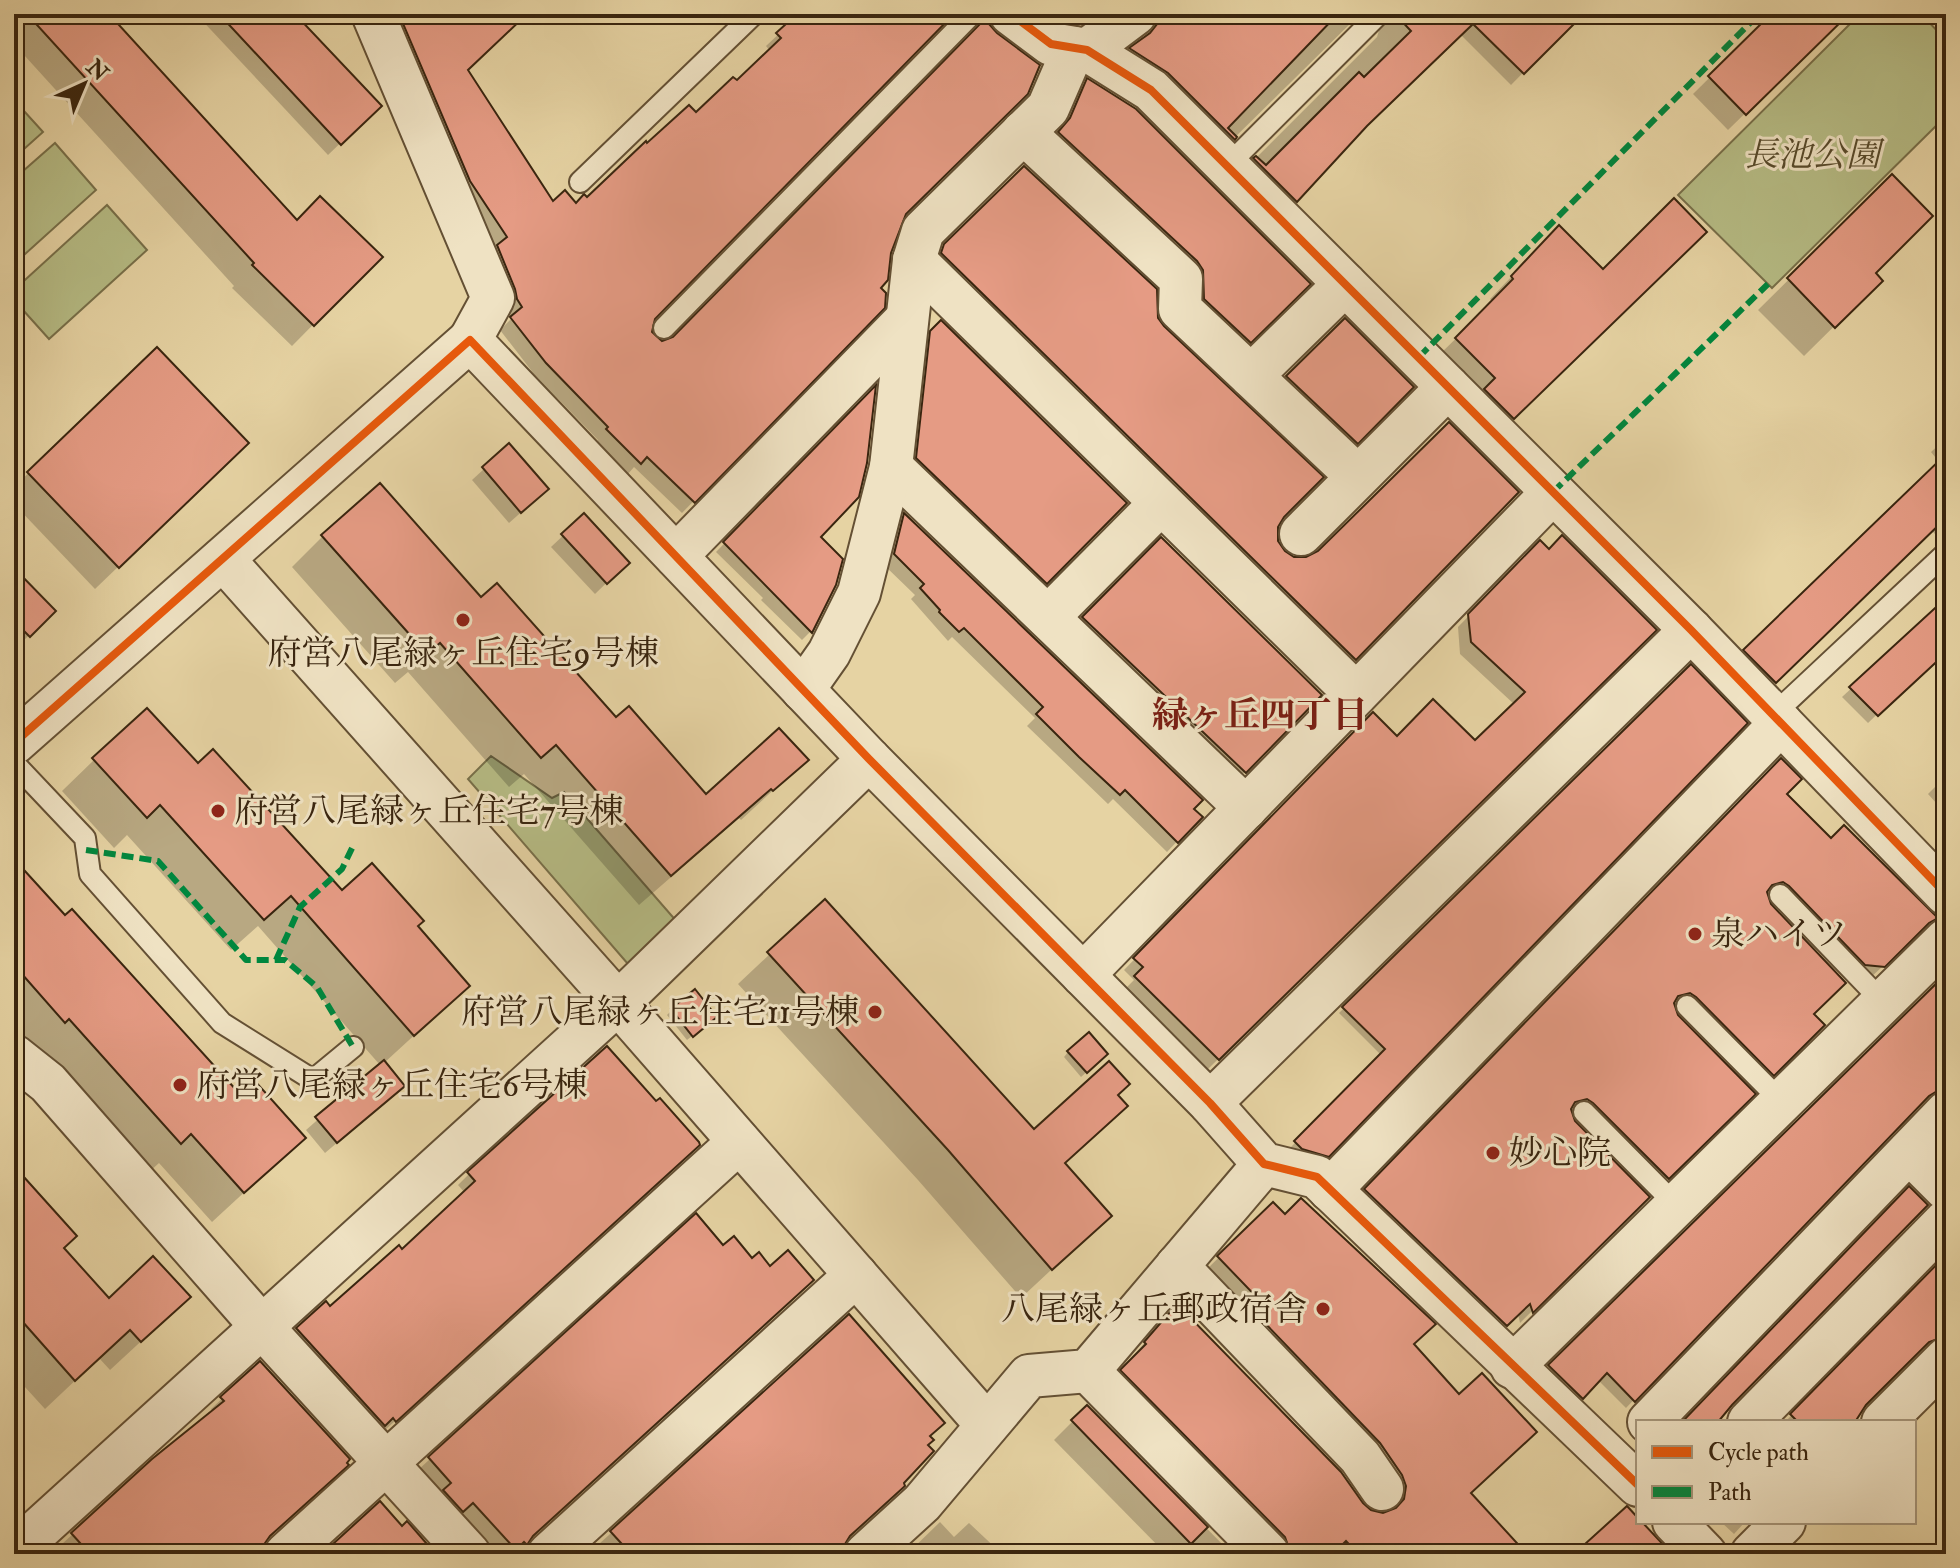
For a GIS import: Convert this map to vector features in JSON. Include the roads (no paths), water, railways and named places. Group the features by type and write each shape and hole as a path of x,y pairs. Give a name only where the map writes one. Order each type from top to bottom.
{"street":[{"path":"14,743 470,340 493,298 373,14"},
{"path":"1011,14 1051,44 1080,49 1151,90 1691,630 1946,894"},
{"path":"803,690 829,653 859,593 891,467 914,260 923,231 1048,108 1080,49 1135,14"},
{"path":"1023,132 1181,279 1180,309 1357,476"},
{"path":"914,260 1356,694"},
{"path":"1251,376 1345,284"},
{"path":"676,556 907,319"},
{"path":"470,340 869,759 1210,1103 1264,1164 1317,1177 1512,1367 1623,1442 1636,1479"},
{"path":"1301,534 1448,387"},
{"path":"891,467 1246,808"},
{"path":"1083,975 1553,492"},
{"path":"1048,617 1161,503"},
{"path":"223,559 618,1003 987,1425"},
{"path":"1210,1103 1691,630"},
{"path":"1330,1190 1777,719"},
{"path":"14,1552 618,1003 869,759"},
{"path":"1512,1367 1946,940"},
{"path":"14,1056 48,1083 263,1328 469,1554"},
{"path":"1651,1420 1946,1113"},
{"path":"286,1554 739,1142"},
{"path":"1909,1152 1946,1189"},
{"path":"866,1554 922,1503 1029,1376 1088,1371 1264,1164"},
{"path":"1751,1420 1946,1221"},
{"path":"1177,1266 1360,1457 1382,1489"},
{"path":"549,1554 856,1275"},
{"path":"1885,1420 1946,1359"},
{"path":"1088,1371 1268,1554"},
{"path":"1676,1524 1705,1554"},
{"path":"1752,1554 1782,1524"}],"lane":[{"path":"580,182 754,14"},
{"path":"664,328 972,14"},
{"path":"1227,166 1379,14"},
{"path":"1777,719 1946,553"},
{"path":"14,763 85,838 90,874 222,1023 313,1080 353,1047"},
{"path":"1780,895 1883,1002"},
{"path":"1687,1006 1782,1102"},
{"path":"1584,1112 1676,1205"}],"place":[{"name":"府営八尾緑ヶ丘住宅9号棟","path":"463,620"},
{"name":"府営八尾緑ヶ丘住宅7号棟","path":"218,811"},
{"name":"泉ハイツ","path":"1695,934"},
{"name":"府営八尾緑ヶ丘住宅11号棟","path":"875,1012"},
{"name":"府営八尾緑ヶ丘住宅6号棟","path":"180,1085"},
{"name":"妙心院","path":"1493,1153"},
{"name":"八尾緑ヶ丘郵政宿舎","path":"1323,1309"}],"district":[{"name":"緑ヶ丘四丁目","path":"1260,715"}],"park label":[{"name":"長池公園","path":"1812,155"}]}
